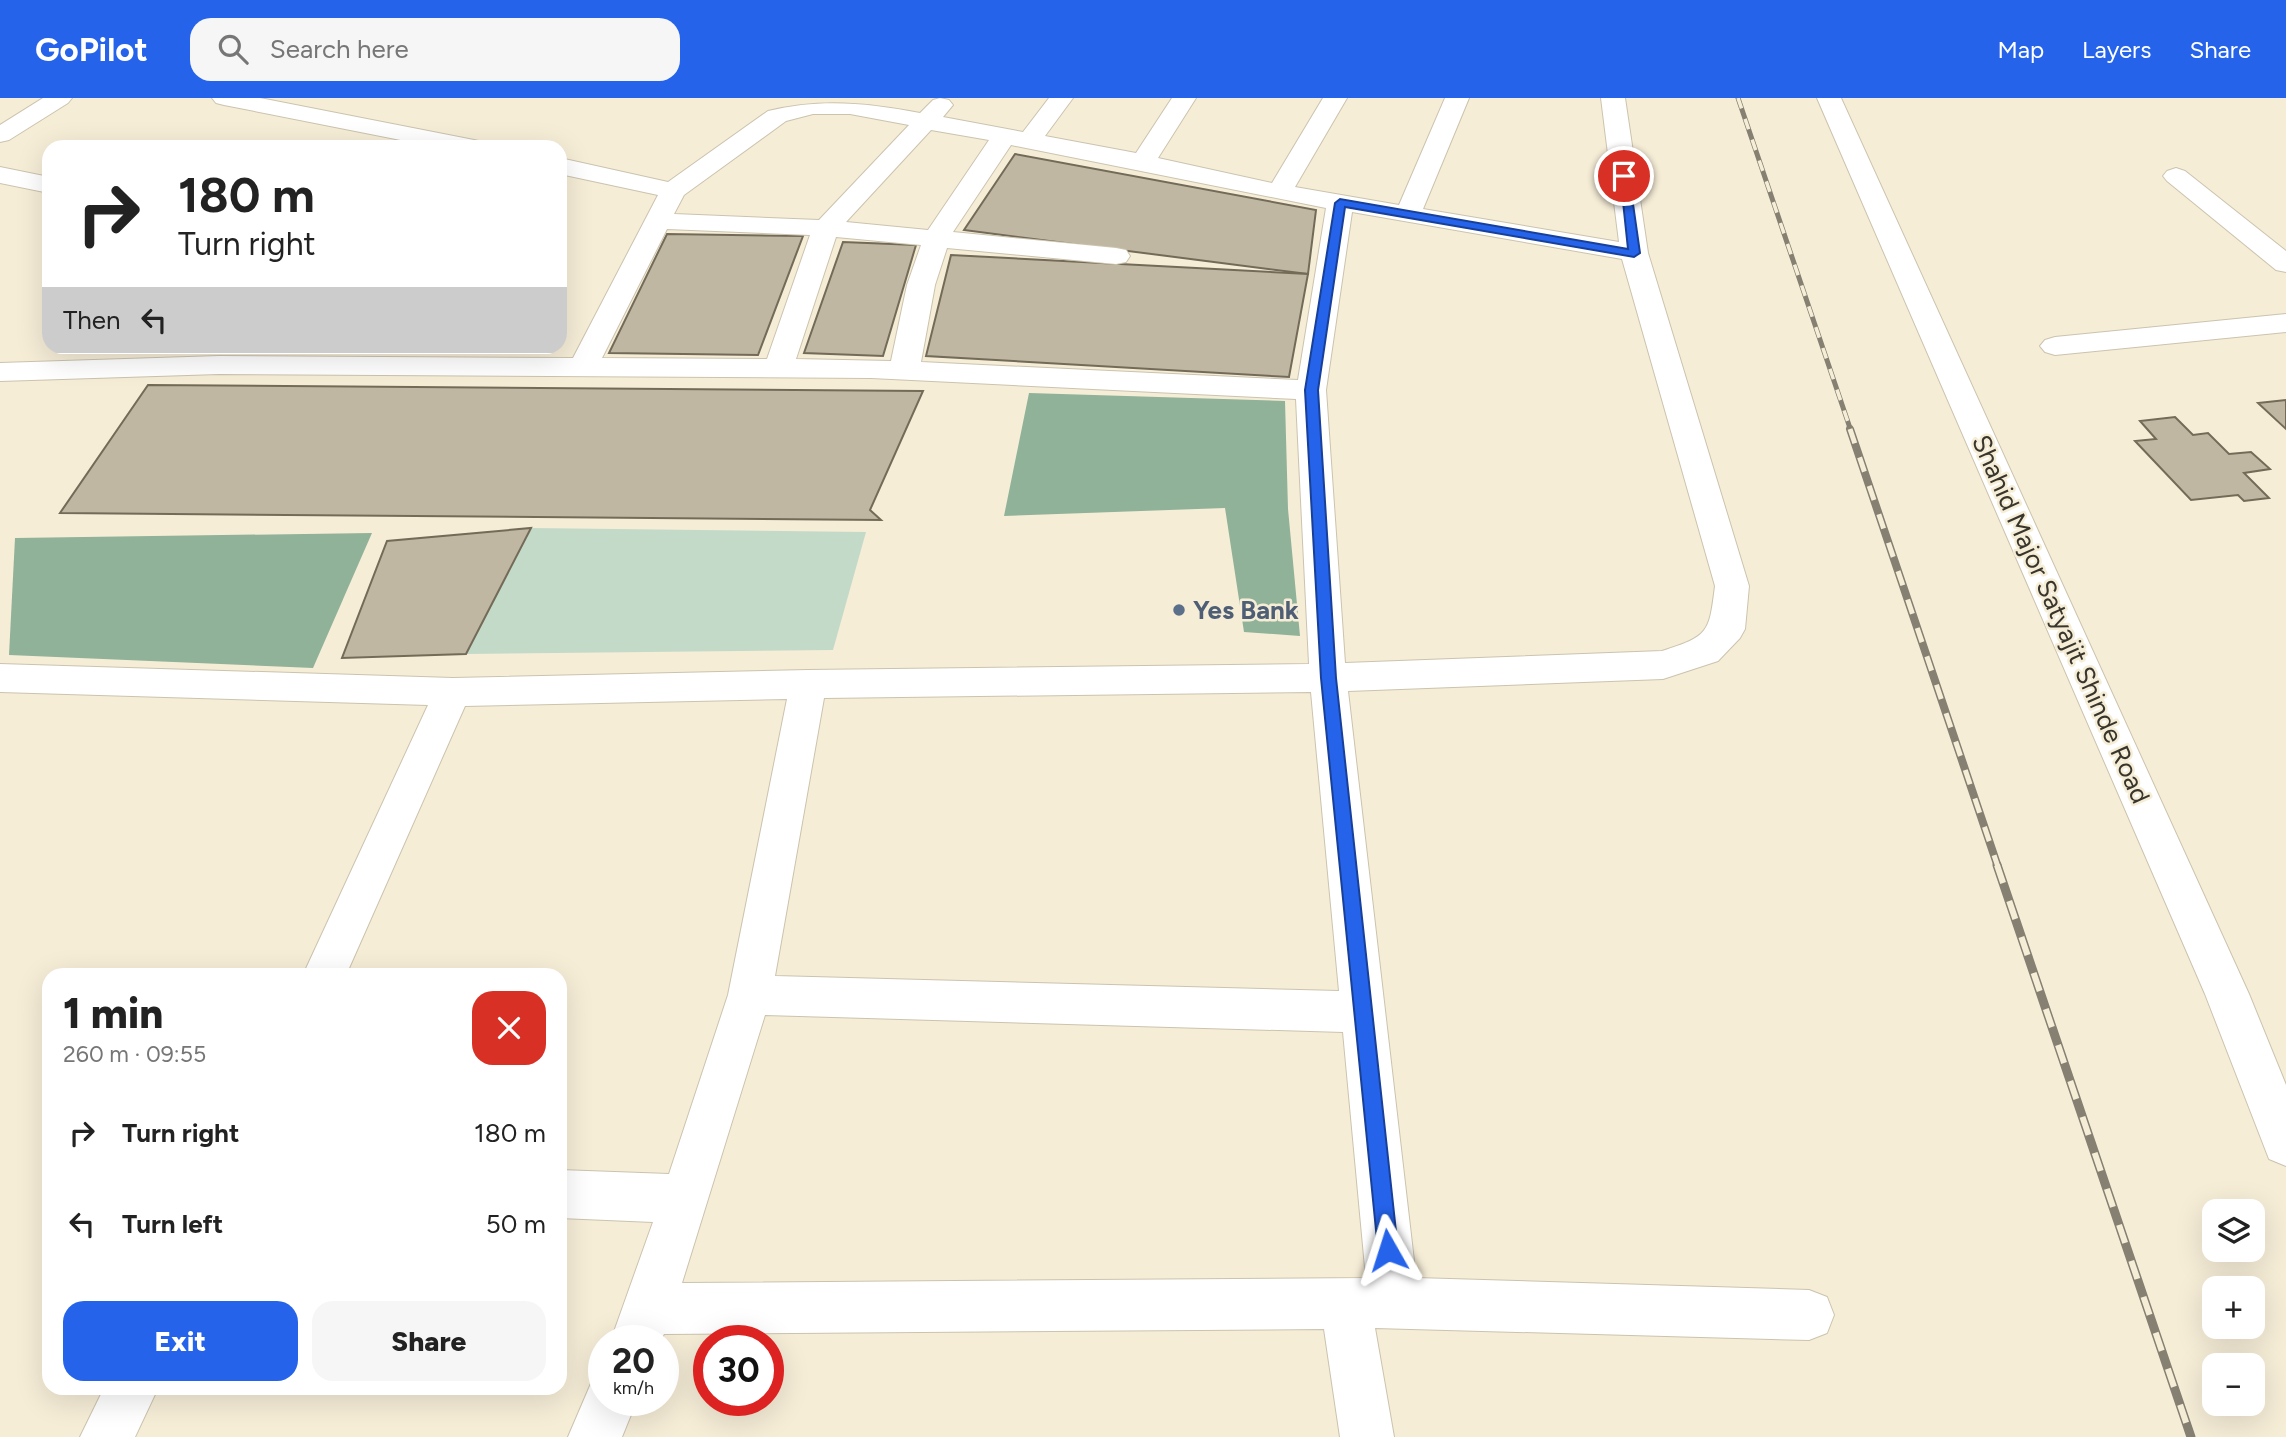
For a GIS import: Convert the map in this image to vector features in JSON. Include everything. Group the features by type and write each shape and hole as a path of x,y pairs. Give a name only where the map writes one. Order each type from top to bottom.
{"street":[{"path":"0,135 60,98"},
{"path":"225,98 438,140"},
{"path":"778,369 826,228 946,98"},
{"path":"904,371 920,285 936,239 968,187 1060,98"},
{"path":"1143,162 1184,98"},
{"path":"1279,192 1335,98"},
{"path":"1408,213 1457,98"},
{"path":"0,678 453,692 808,684 1328,678 1663,665 1706,651 1727,629 1732,586 1634,253 1613,98"},
{"name":"Shahid Major Satyajit Shinde Road","path":"1829,98 2227,994 2286,1143"},
{"path":"583,367 673,191 777,116 796,108 823,102 1143,162 1279,192 1634,253"},
{"path":"567,168 673,191"},
{"path":"0,176 42,183"},
{"path":"2176,176 2286,264"},
{"path":"1340,203 1311,390 1328,678 1363,1012 1370,1303 1367,1437"},
{"path":"656,221 826,228 1116,256"},
{"path":"2055,346 2286,323"},
{"path":"0,372 219,365 778,369 904,371 1311,390"},
{"path":"808,684 750,995 643,1325 1370,1303 1809,1315"},
{"path":"327,968 453,692"},
{"path":"750,995 1363,1012"},
{"path":"567,1194 685,1199"},
{"path":"107,1437 128,1395"},
{"path":"595,1437 604,1416"}],"green space":[{"path":"1029,393 1285,401 1288,509 1300,636 1244,632 1225,508 1004,516"},
{"path":"531,528 866,532 833,650 466,654"},
{"path":"372,533 313,668 9,655 15,538"}],"building":[{"path":"1015,154 1316,210 1308,274 964,230"},
{"path":"667,234 803,236 758,355 609,353"},
{"path":"843,242 916,245 883,356 804,353"},
{"path":"951,255 1308,274 1289,377 926,356"},
{"path":"148,385 923,391 870,510 881,520 60,513"},
{"path":"2286,400 2286,429 2258,403"},
{"path":"2175,417 2193,435 2208,433 2229,454 2251,452 2270,469 2244,473 2269,498 2244,501 2238,495 2191,500 2135,441 2156,439 2140,421"},
{"path":"531,528 466,654 342,658 387,541"}],"railway":[{"path":"1738,98 1851,431"},
{"path":"1850,429 1998,867"},
{"path":"1997,865 2191,1437"}],"place":[{"name":"Yes Bank","path":"1179,610"}],"route":[{"path":"1388,1250 1328,678 1311,390 1340,203 1634,253 1624,176"}]}
